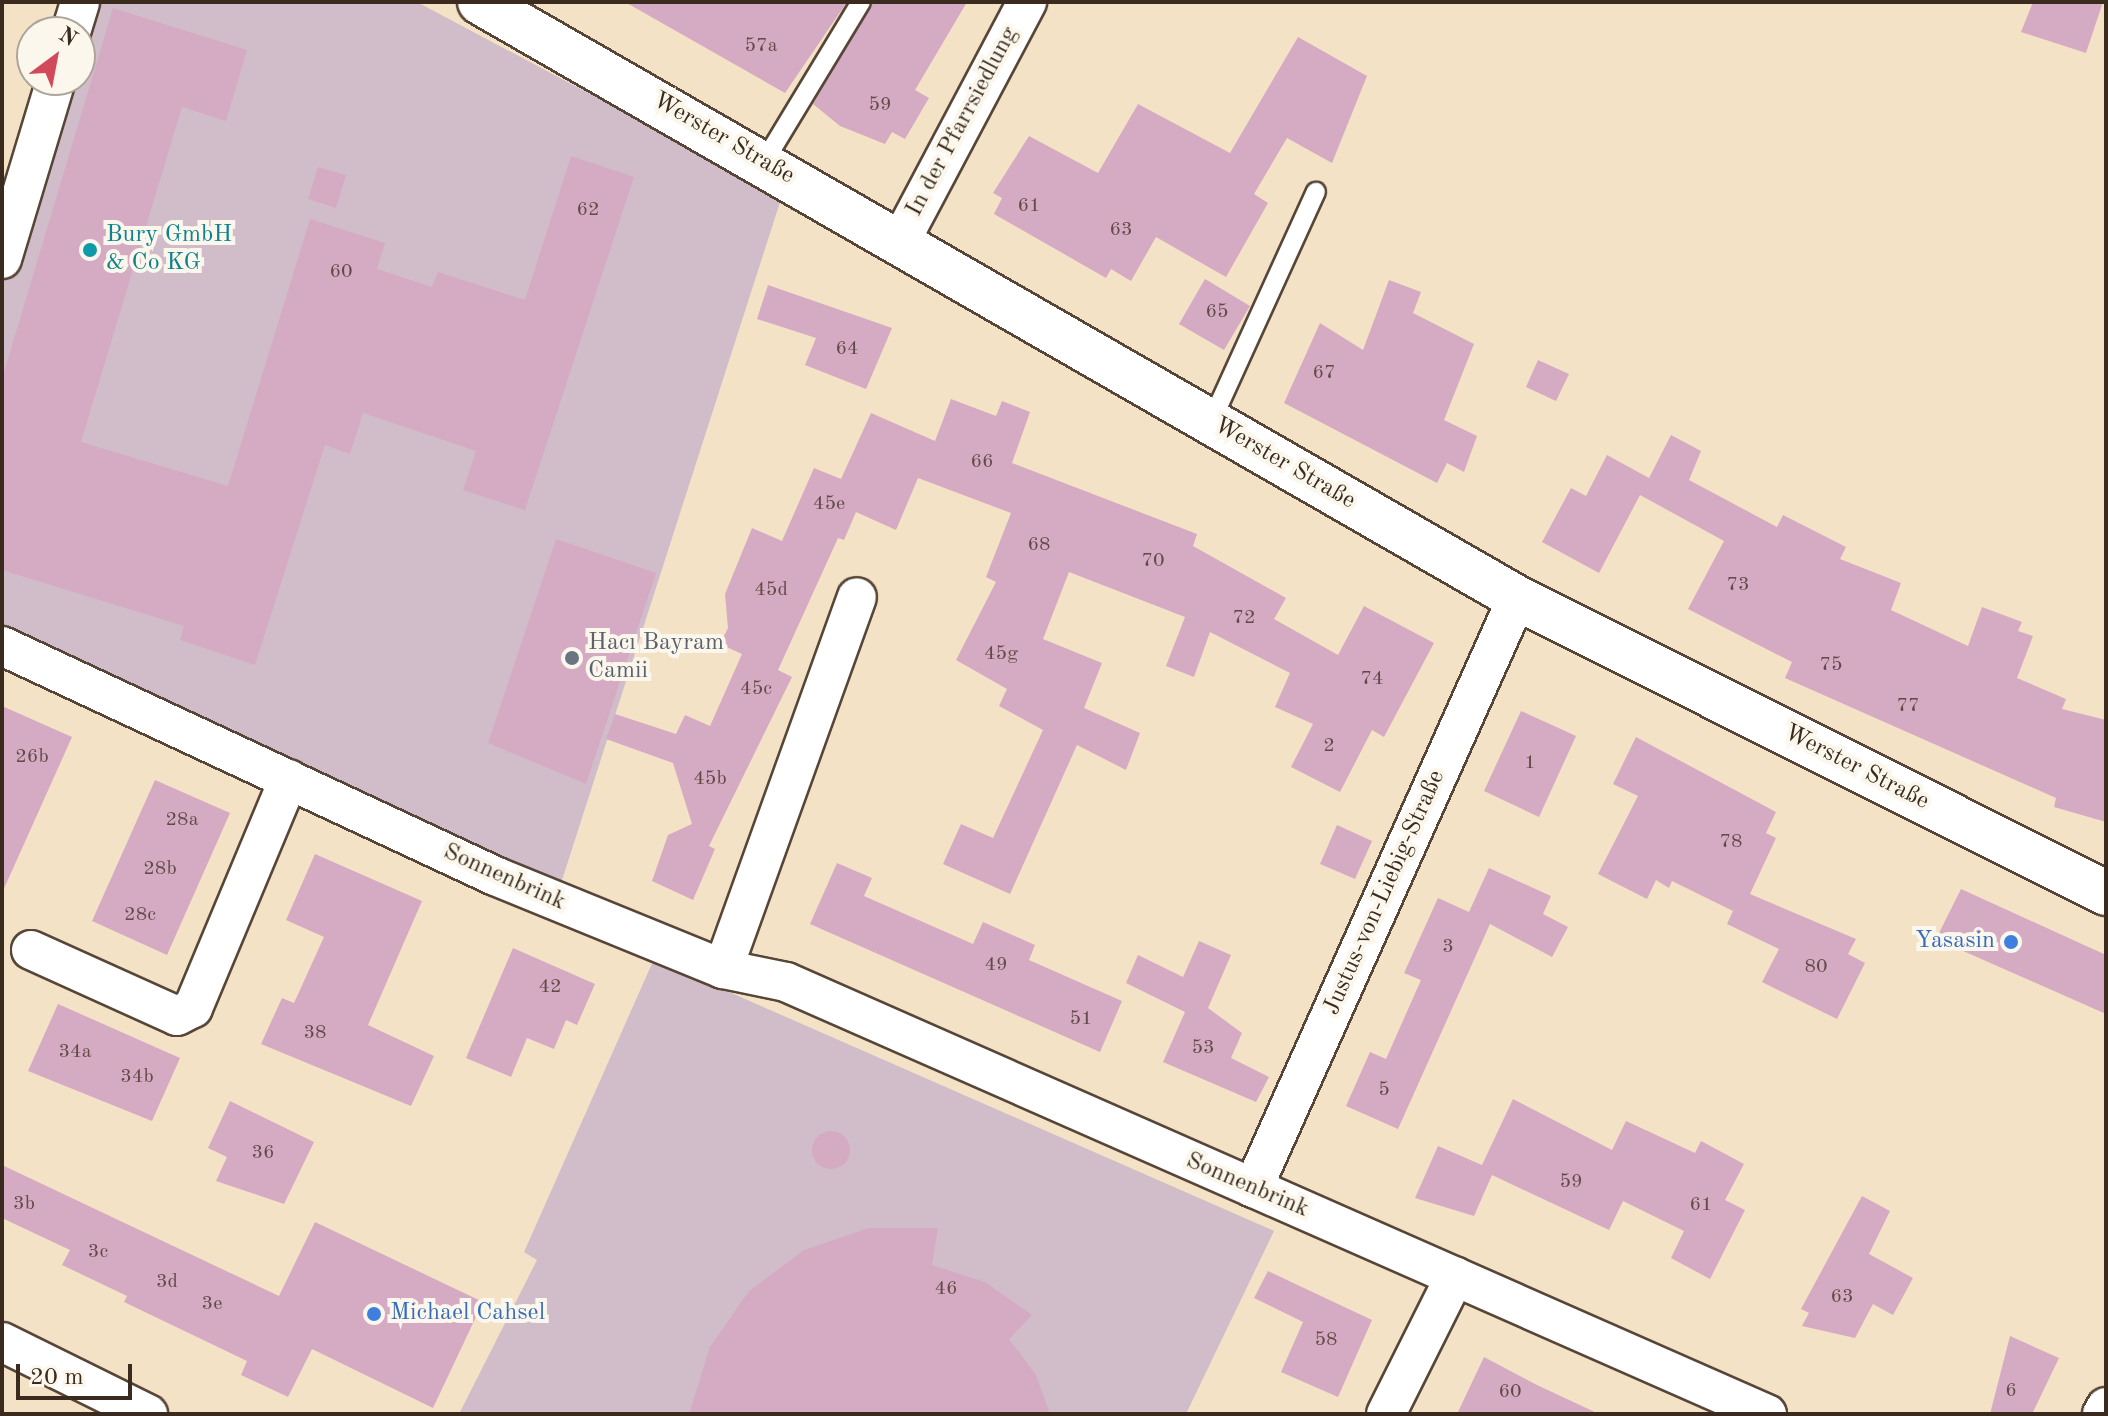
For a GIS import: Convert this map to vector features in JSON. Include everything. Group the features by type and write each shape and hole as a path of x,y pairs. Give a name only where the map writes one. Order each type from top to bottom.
{"main road":[{"name":"Werster Straße","path":"480,2 764,162 1517,598 2106,893"}],"street":[{"name":"In der Pfarrsiedlung","path":"900,242 1027,2"},
{"path":"2,259 51,96"},
{"path":"723,969 857,597"},
{"name":"Justus-von-Liebig-Straße","path":"1253,1188 1517,598"},
{"name":"Sonnenbrink","path":"2,646 495,876 723,969 786,982 1767,1414"},
{"path":"31,950 177,1016 193,1008 289,779"},
{"path":"1386,1414 1455,1276"},
{"path":"2,1342 148,1414"},
{"path":"2102,1414 2106,1407"}],"lane":[{"path":"764,162 861,2"},
{"path":"1211,422 1316,192"}],"shaded area":[{"path":"78,2 417,2 782,196 555,902 2,641 2,262 50,96 96,96 96,16 78,16"},
{"path":"654,959 1274,1231 1186,1414 459,1414 537,1260 524,1252"}],"building":[{"path":"625,2 847,2 785,93"},
{"path":"873,2 967,2 915,90 929,98 905,139 892,132 885,144 840,126 813,104"},
{"path":"2033,2 2103,2 2086,53 2021,32"},
{"path":"113,8 247,50 226,121 182,107 81,442 228,486 310,219 385,243 377,269 432,287 438,272 525,300 571,156 634,177 525,510 463,490 476,451 363,413 350,454 325,445 255,665 180,640 184,626 2,570 2,379 87,96 96,96 96,65"},
{"path":"1298,37 1367,76 1332,163 1287,138 1254,194 1268,203 1226,277 1156,237 1131,281 1111,269 1106,278 994,214 1002,198 993,193 1029,136 1098,173 1138,104 1230,153"},
{"path":"318,167 346,175 336,208 308,199"},
{"path":"1205,279 1250,306 1224,350 1179,324"},
{"path":"1389,280 1421,292 1413,313 1474,344 1444,420 1477,436 1464,472 1447,463 1437,483 1284,403 1320,323 1363,350"},
{"path":"768,285 892,328 866,389 805,365 816,338 757,319"},
{"path":"1538,360 1569,374 1556,401 1526,387"},
{"path":"951,399 996,416 1002,401 1030,412 1012,463 1197,534 1193,546 1286,598 1274,619 1338,655 1364,606 1434,643 1384,737 1372,730 1340,792 1291,767 1313,724 1275,707 1290,673 1210,632 1194,677 1166,666 1185,617 1069,572 1043,639 1102,663 1084,708 1140,733 1126,770 1077,745 1010,894 943,864 961,824 993,838 1043,730 999,706 1007,689 956,660 996,582 986,577 1011,513 918,478 896,530 856,512 844,540 838,538 778,670 792,677 709,846 715,849 693,900 652,881 668,835 692,824 673,763 606,739 615,714 676,734 685,715 710,726 742,654 720,644 728,628 725,594 752,528 782,541 814,468 841,479 871,413 935,441"},
{"path":"1671,435 1701,451 1689,480 1777,527 1783,515 1846,547 1840,559 1901,583 1891,610 1968,646 1982,607 2022,622 2018,631 2033,636 2017,678 2066,699 2062,709 2106,720 2106,822 2054,807 2056,798 1785,678 1792,662 1688,609 1724,541 1640,495 1599,573 1542,542 1571,488 1586,496 1607,455 1649,478"},
{"name":"Hacı Bayram Camii","path":"556,539 656,573 586,784 488,743"},
{"path":"2,706 72,737 2,893"},
{"path":"1521,711 1576,736 1539,817 1484,791"},
{"path":"1636,737 1776,812 1766,833 1776,838 1750,894 1856,939 1848,954 1865,963 1837,1019 1762,982 1779,949 1727,924 1733,911 1672,881 1669,888 1656,880 1647,899 1598,874 1638,796 1613,784"},
{"path":"155,780 230,813 167,955 92,921"},
{"path":"1337,825 1372,841 1355,879 1320,864"},
{"path":"315,854 422,901 368,1025 434,1056 411,1106 261,1044 282,998 294,1003 324,937 286,920"},
{"path":"837,863 872,878 864,896 973,944 983,922 1035,945 1029,960 1122,1001 1100,1052 810,924"},
{"path":"1489,868 1551,896 1543,914 1568,927 1552,957 1490,924 1398,1129 1346,1106 1370,1052 1386,1059 1421,980 1404,973 1438,898 1469,912"},
{"name":"Yasasin","path":"1961,889 2106,955 2106,1014 1936,939"},
{"path":"1199,941 1231,955 1208,1008 1242,1033 1231,1058 1269,1077 1256,1102 1163,1062 1185,1012 1126,983 1138,955 1183,977"},
{"path":"513,948 595,984 577,1025 566,1020 554,1049 527,1038 511,1077 466,1058"},
{"path":"58,1004 180,1058 152,1121 28,1071"},
{"path":"1513,1099 1612,1150 1626,1121 1695,1153 1701,1141 1744,1164 1725,1200 1745,1210 1710,1279 1671,1258 1684,1231 1623,1201 1609,1230 1492,1175 1474,1216 1415,1198 1438,1146 1482,1165"},
{"path":"230,1101 314,1142 284,1204 216,1181 227,1157 208,1148"},
{"path":"831,1131 844,1137 850,1150 844,1163 831,1169 818,1163 812,1150 818,1137"},
{"path":"2,1165 279,1296 315,1222 483,1302 433,1408 312,1349 288,1397 241,1375 247,1361 124,1302 127,1296 62,1265 70,1250 2,1218"},
{"path":"1862,1196 1890,1211 1869,1254 1913,1278 1893,1315 1873,1304 1855,1338 1802,1326 1809,1313 1801,1309"},
{"path":"869,1228 938,1228 932,1265 985,1282 1032,1315 1009,1339 1036,1375 1050,1414 689,1414 710,1347 749,1291 804,1250"},
{"path":"1268,1271 1372,1320 1338,1397 1281,1372 1303,1322 1254,1298"},
{"path":"2010,1336 2059,1358 2032,1414 1990,1414"},
{"path":"1484,1357 1537,1385 1599,1414 1457,1414"}],"place":[{"name":"Bury GmbH & Co KG","path":"90,250"},
{"name":"Hacı Bayram Camii","path":"572,658"},
{"name":"Yasasin","path":"2011,942"},
{"name":"Michael Cahsel","path":"374,1314"}]}
